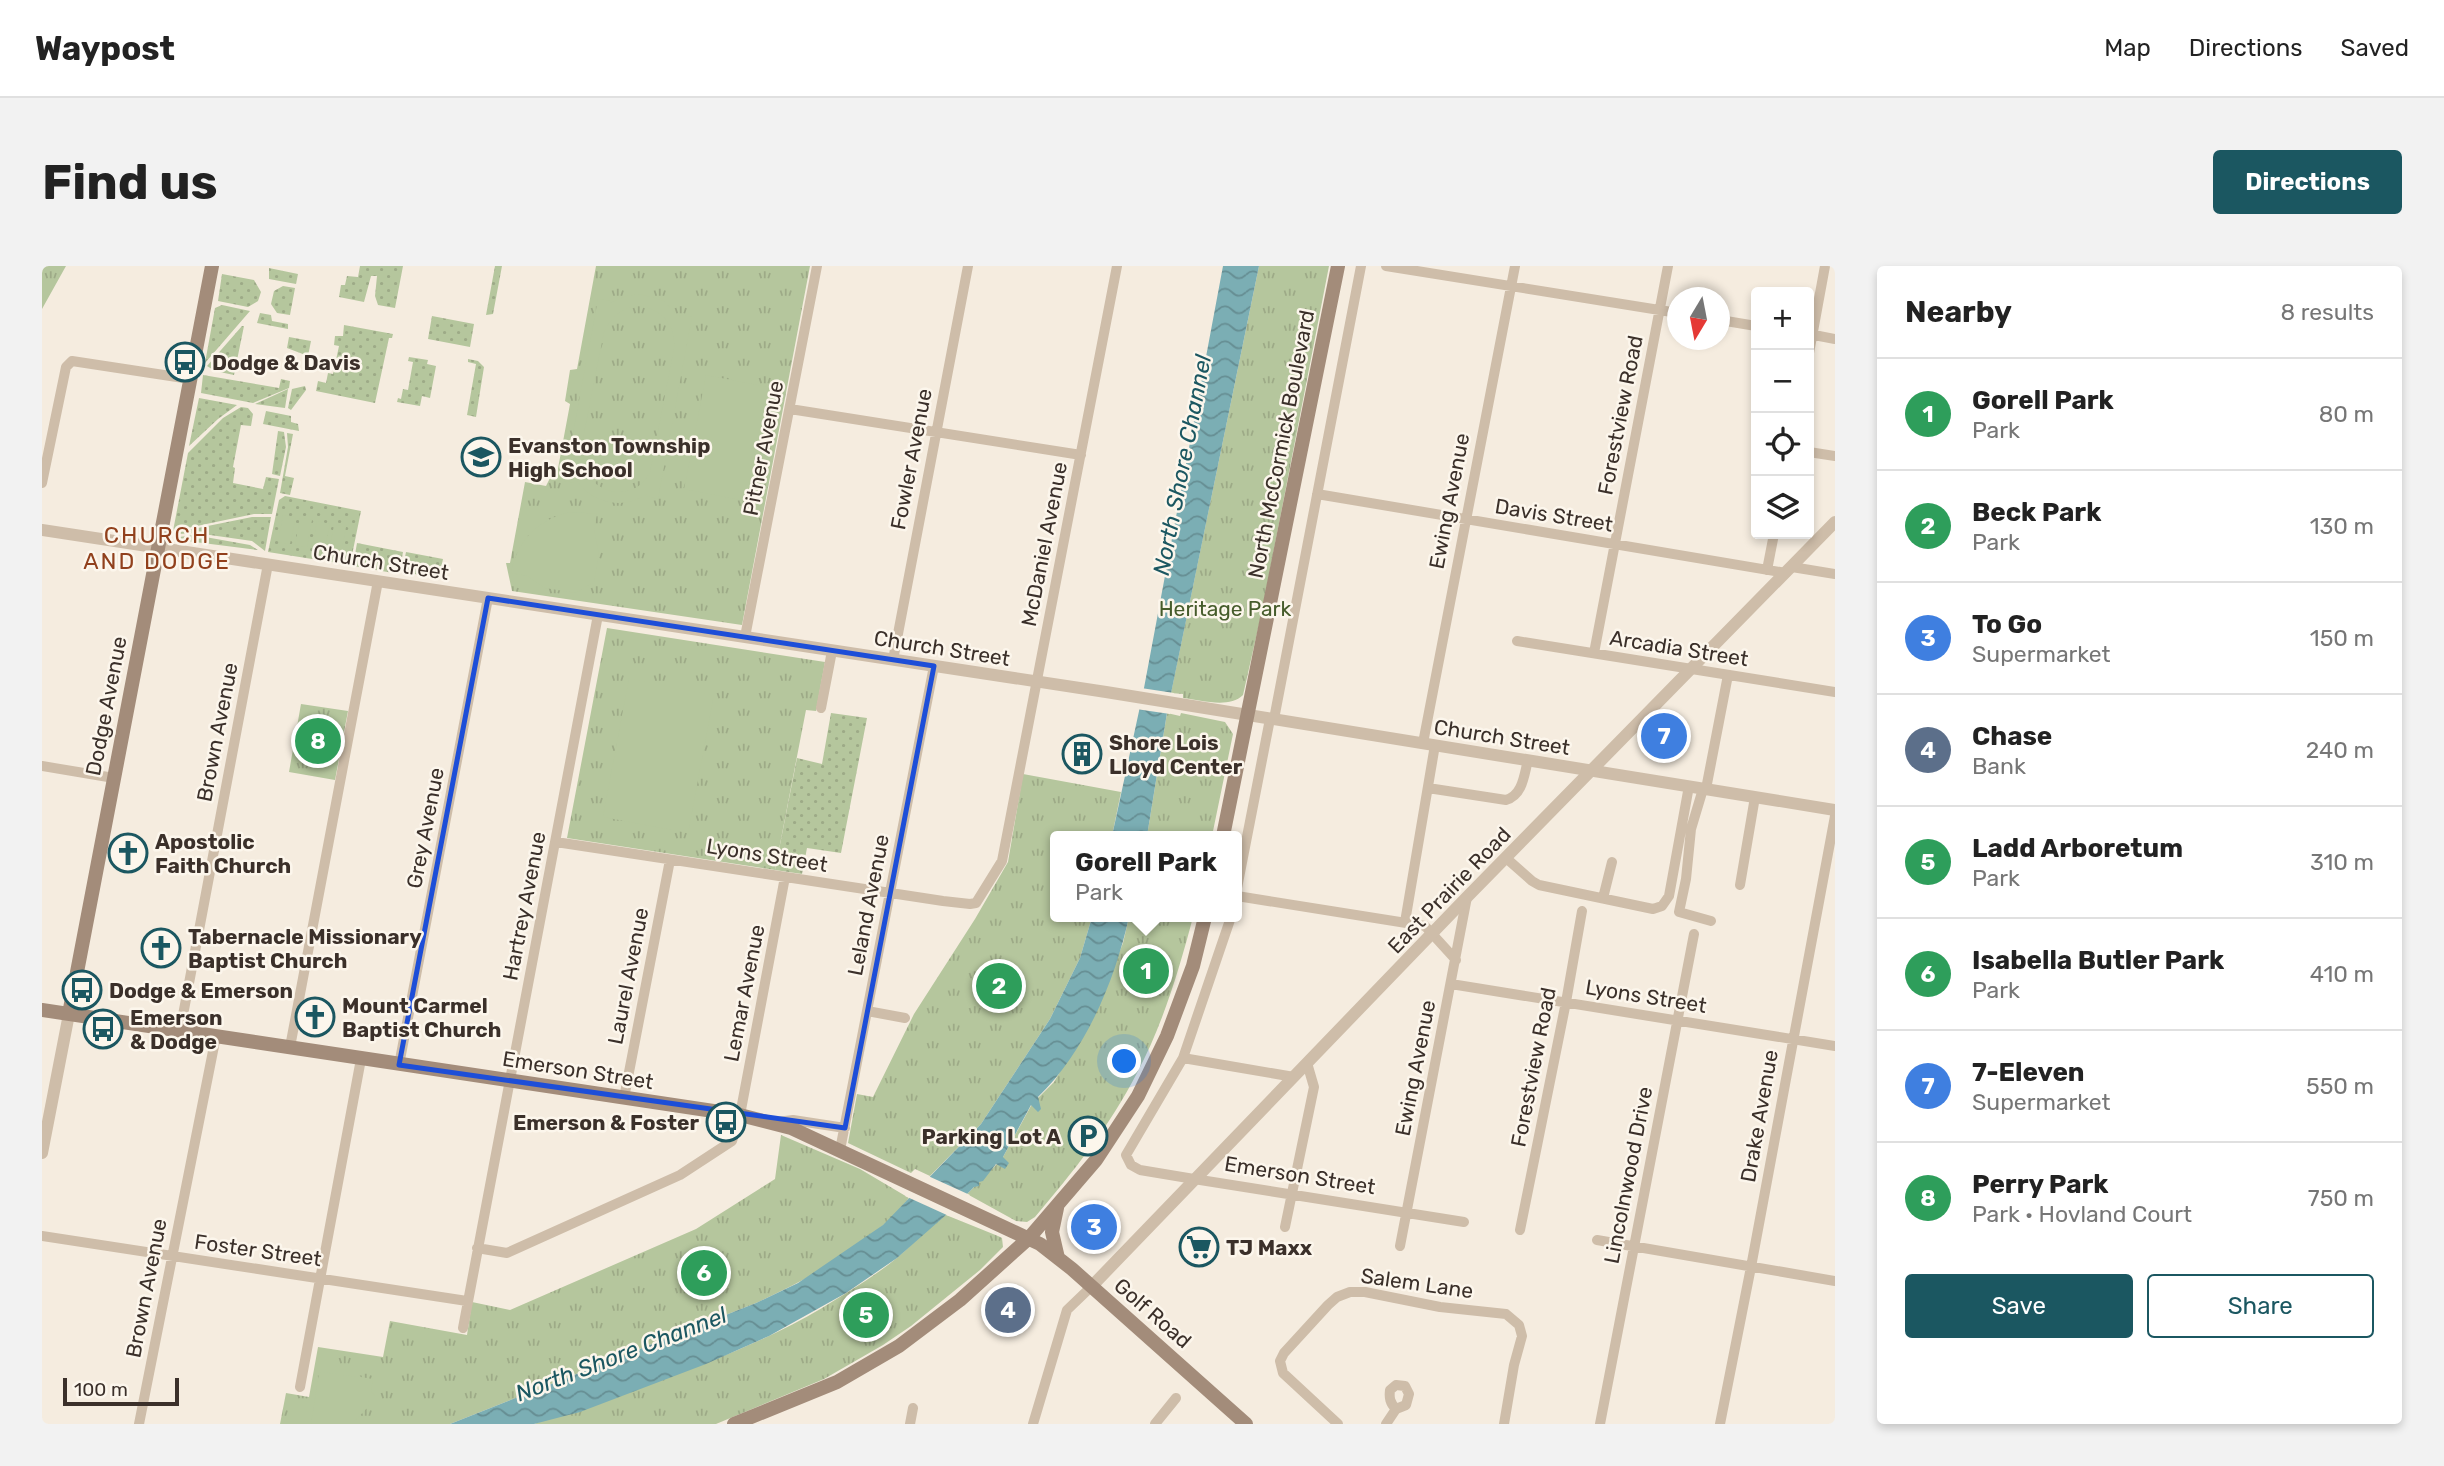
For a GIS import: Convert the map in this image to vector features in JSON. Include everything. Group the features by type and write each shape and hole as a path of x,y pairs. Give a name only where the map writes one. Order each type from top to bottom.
{"main road":[{"name":"Dodge Avenue","path":"69,1014 212,266"},
{"name":"North McCormick Boulevard","path":"1224,831 1338,266"},
{"path":"734,1424 837,1381 900,1346 960,1300 1029,1238 1107,1145 1152,1068 1193,967 1204,922"},
{"name":"Emerson Street","path":"42,1010 775,1122 1029,1238"},
{"path":"1058,1258 1052,1232 1059,1202"},
{"name":"Golf Road","path":"1029,1238 1092,1286 1246,1424"}],"street":[{"name":"Pitner Avenue","path":"745,637 817,266"},
{"name":"Fowler Avenue","path":"893,660 968,266"},
{"name":"McDaniel Avenue","path":"974,904 1002,860 1117,266"},
{"path":"1242,864 1361,266"},
{"path":"1386,266 1667,311"},
{"name":"Ewing Avenue","path":"1405,922 1427,788 1429,744 1465,520 1515,266"},
{"name":"Forestview Road","path":"1594,653 1668,266"},
{"path":"1814,317 1825,266"},
{"path":"1730,322 1751,325"},
{"path":"1814,335 1835,338"},
{"path":"42,483 66,367 72,361 190,379"},
{"path":"790,409 1081,455"},
{"path":"1814,453 1835,456"},
{"name":"Davis Street","path":"1317,494 1767,570 1835,574"},
{"name":"East Prairie Road","path":"1092,1286 1467,897 1835,522"},
{"name":"Church Street","path":"42,530 1036,681 1835,810"},
{"path":"1767,570 1773,539"},
{"name":"Brown Avenue","path":"180,1031 268,564"},
{"path":"290,1047 378,581"},
{"name":"Grey Avenue","path":"399,1065 488,598"},
{"name":"Hartrey Avenue","path":"463,1328 597,615"},
{"name":"Arcadia Street","path":"1517,640 1835,692"},
{"path":"821,708 832,651"},
{"name":"Leland Avenue","path":"841,1150 934,666"},
{"path":"1711,921 1680,915 1679,912 1686,879 1691,830 1704,789 1727,675"},
{"path":"1427,788 1506,800 1513,798 1520,790 1528,760"},
{"path":"42,766 114,778"},
{"path":"1506,858 1532,881 1653,909 1662,906 1669,896 1689,786"},
{"path":"1740,885 1755,797"},
{"name":"Drake Avenue","path":"1720,1424 1835,816"},
{"name":"Lyons Street","path":"556,842 890,894 974,904"},
{"name":"Laurel Avenue","path":"624,1098 670,860"},
{"path":"1603,898 1612,862"},
{"name":"Lemar Avenue","path":"740,1115 785,877"},
{"path":"1242,897 1425,926 1456,960"},
{"name":"Ewing Avenue","path":"1400,1246 1467,897"},
{"name":"Forestview Road","path":"1520,1230 1582,911"},
{"path":"1229,922 1183,1058 1294,1077"},
{"name":"Lincolnwood Drive","path":"1600,1424 1694,934"},
{"name":"Lyons Street","path":"1451,984 1835,1046"},
{"path":"867,1011 905,1018"},
{"name":"Dodge Avenue","path":"42,1153 69,1014"},
{"name":"Brown Avenue","path":"139,1424 216,1036"},
{"name":"Emerson Street","path":"1183,1058 1126,1155 1131,1166 1140,1170 1464,1222"},
{"path":"300,1387 361,1059"},
{"path":"1285,1227 1314,1087 1307,1063"},
{"path":"477,1248 507,1253 680,1175 732,1142 740,1115"},
{"name":"Emerson Street","path":"775,1122 793,1120 845,1128"},
{"name":"Foster Street","path":"42,1236 467,1301"},
{"path":"1597,1240 1835,1282"},
{"path":"1033,1424 1067,1310 1092,1286"},
{"name":"Salem Lane","path":"1338,1424 1283,1373 1280,1361 1284,1353 1333,1300 1343,1294 1357,1291 1440,1307 1501,1313 1516,1320 1522,1336 1504,1424"},
{"path":"1155,1424 1176,1398"},
{"path":"910,1424 913,1408"},
{"path":"1386,1424 1396,1409"}],"highlighted area":[{"path":"488,598 934,666 845,1128 399,1065"}],"green space":[{"path":"42,266 66,266 42,309"},
{"path":"360,266 403,266 395,308 378,305 375,296 377,276 371,276 364,302 339,297 341,285 345,285 347,276 358,277"},
{"path":"495,266 502,266 493,314 486,315"},
{"path":"596,266 810,266 742,625 512,591 506,563 510,563 525,482 546,486 550,478 556,479 570,404 565,401 570,370 577,369"},
{"name":"Heritage Park","path":"1259,266 1329,266 1262,611 1243,695 1230,702 1206,702 1171,693"},
{"path":"269,268 298,274 296,284 269,279"},
{"path":"222,274 254,280 261,292 258,301 248,307 218,301"},
{"path":"283,286 295,288 290,315 277,313 271,304 274,291"},
{"path":"640,294 664,301 679,317 692,317 658,499 647,494 619,503 591,495 577,481 564,481 598,299 610,303 626,296","holes":["639,306 666,320 674,340 650,472 642,483 631,490 608,490 588,475 582,463 581,448 604,332 610,321 622,311"]},
{"path":"222,305 250,311 205,363 215,308"},
{"path":"260,313 271,315 272,321 288,324 288,329 257,323"},
{"path":"432,316 474,324 470,347 428,339"},
{"path":"344,325 393,334 392,338 389,338 375,403 316,391 318,381 326,383 328,373 333,374 339,346 334,345 335,336 343,336"},
{"path":"242,326 234,375 215,371 207,366"},
{"path":"289,337 311,341 308,356 287,348"},
{"path":"409,357 428,360 427,364 436,366 430,398 422,396 420,406 397,402 398,398 401,399 403,389 408,390 413,362 408,361"},
{"path":"468,359 478,361 484,367 476,417 467,415 476,364 468,362"},
{"path":"203,375 279,388 281,379 290,381 289,388 253,403 201,393"},
{"path":"706,375 773,388 751,502 684,489"},
{"path":"305,386 306,390 291,410 288,408 292,389"},
{"path":"288,389 285,408 255,404"},
{"path":"199,398 237,405 189,446"},
{"path":"241,407 248,408 253,414 251,426 241,425 233,467 233,483 263,489 266,477 279,479 272,514 254,514 173,531 188,453 223,418"},
{"path":"266,411 291,416 291,422 298,424 299,431 263,424"},
{"path":"278,431 284,432 286,447 280,476 272,474"},
{"path":"287,433 293,434 285,476 294,478 290,495 280,493 288,447"},
{"path":"285,496 361,511 350,565 268,552 279,500"},
{"path":"572,512 597,514 594,530 599,554 594,582 576,593 545,588 527,576 511,573 518,550 531,532 549,519"},
{"path":"283,515 296,517 290,544 278,542"},
{"path":"252,517 271,517 265,551 252,541 196,533 178,534 178,532"},
{"path":"300,518 312,520 307,547 295,545"},
{"path":"317,521 330,524 324,551 312,548"},
{"path":"334,525 346,527 341,554 329,551"},
{"path":"194,535 250,545 258,550 179,540 179,537"},
{"path":"357,543 403,552 399,574 353,566"},
{"path":"406,552 443,559 439,578 402,572"},
{"path":"607,628 825,662 816,711 806,710 775,870 567,838"},
{"path":"629,678 714,695 688,833 603,817"},
{"path":"301,704 348,711 335,780 289,772"},
{"path":"831,713 867,718 841,853 807,848 802,874 775,870 797,758 822,764"},
{"path":"1167,713 1180,716 1181,713 1225,722 1233,734 1213,831 1148,831"},
{"path":"1023,774 1121,792 1113,831 1050,831 1050,922 1091,922 1080,958 1050,1019 981,1124 930,1176 915,1169 911,1173 848,1143 857,1094 873,1097 914,1014 1008,862"},
{"path":"1128,922 1192,922 1162,1016 1146,1054 1115,1112 1035,1217 1027,1222 1016,1221 967,1194 997,1164 1005,1168 1003,1157 1032,1104 1054,1082 1097,1008 1123,943"},
{"path":"781,1135 860,1169 909,1198 858,1246 777,1293 450,1424 280,1424 286,1393 309,1397 318,1347 383,1357 390,1321 467,1335 472,1302 510,1310 696,1229 775,1179"},
{"path":"946,1215 1002,1238 1003,1247 980,1270 911,1326 824,1379 716,1424 534,1424 717,1359 788,1327 880,1271"},
{"path":"319,1373 373,1379 371,1391 375,1396 352,1424 311,1424"}],"water":[{"path":"1223,266 1259,266 1167,713 1148,831 1113,831 1144,688"},
{"path":"1091,922 1128,922 1116,965 1096,1013 1070,1058 1038,1097 1041,1109 1038,1112 1031,1105 1003,1157 1009,1163 1005,1169 996,1164 983,1181 979,1182 979,1186 974,1187 897,1258 846,1293 769,1336 706,1364 580,1412 534,1424 450,1424 756,1303 798,1283 883,1225 981,1124 1050,1019 1080,958"}],"pier":[{"path":"1141,688 1174,693 1170,714 1136,709"},
{"path":"926,1175 970,1195 949,1216 905,1196"}],"place":[{"name":"Dodge & Davis","path":"185,362"},
{"name":"Evanston Township High School","path":"481,457"},
{"name":"7-Eleven","path":"1664,736"},
{"name":"Perry Park","path":"318,741"},
{"name":"Shore Lois Lloyd Center","path":"1082,754"},
{"name":"Apostolic Faith Church","path":"128,853"},
{"name":"Tabernacle Missionary Baptist Church","path":"161,948"},
{"name":"Gorell Park","path":"1146,971"},
{"name":"Beck Park","path":"999,986"},
{"name":"Dodge & Emerson","path":"82,990"},
{"name":"Mount Carmel Baptist Church","path":"315,1017"},
{"name":"Emerson & Dodge","path":"103,1029"},
{"name":"Emerson & Foster","path":"726,1122"},
{"name":"Parking Lot A","path":"1088,1136"},
{"name":"To Go","path":"1094,1227"},
{"name":"TJ Maxx","path":"1199,1247"},
{"name":"Isabella Butler Park","path":"704,1273"},
{"name":"Chase","path":"1008,1310"},
{"name":"Ladd Arboretum","path":"866,1315"}],"district":[{"name":"CHURCH AND DODGE","path":"157,548"}],"water label":[{"name":"North Shore Channel","path":"1182,465"},
{"name":"North Shore Channel","path":"621,1354"}]}
